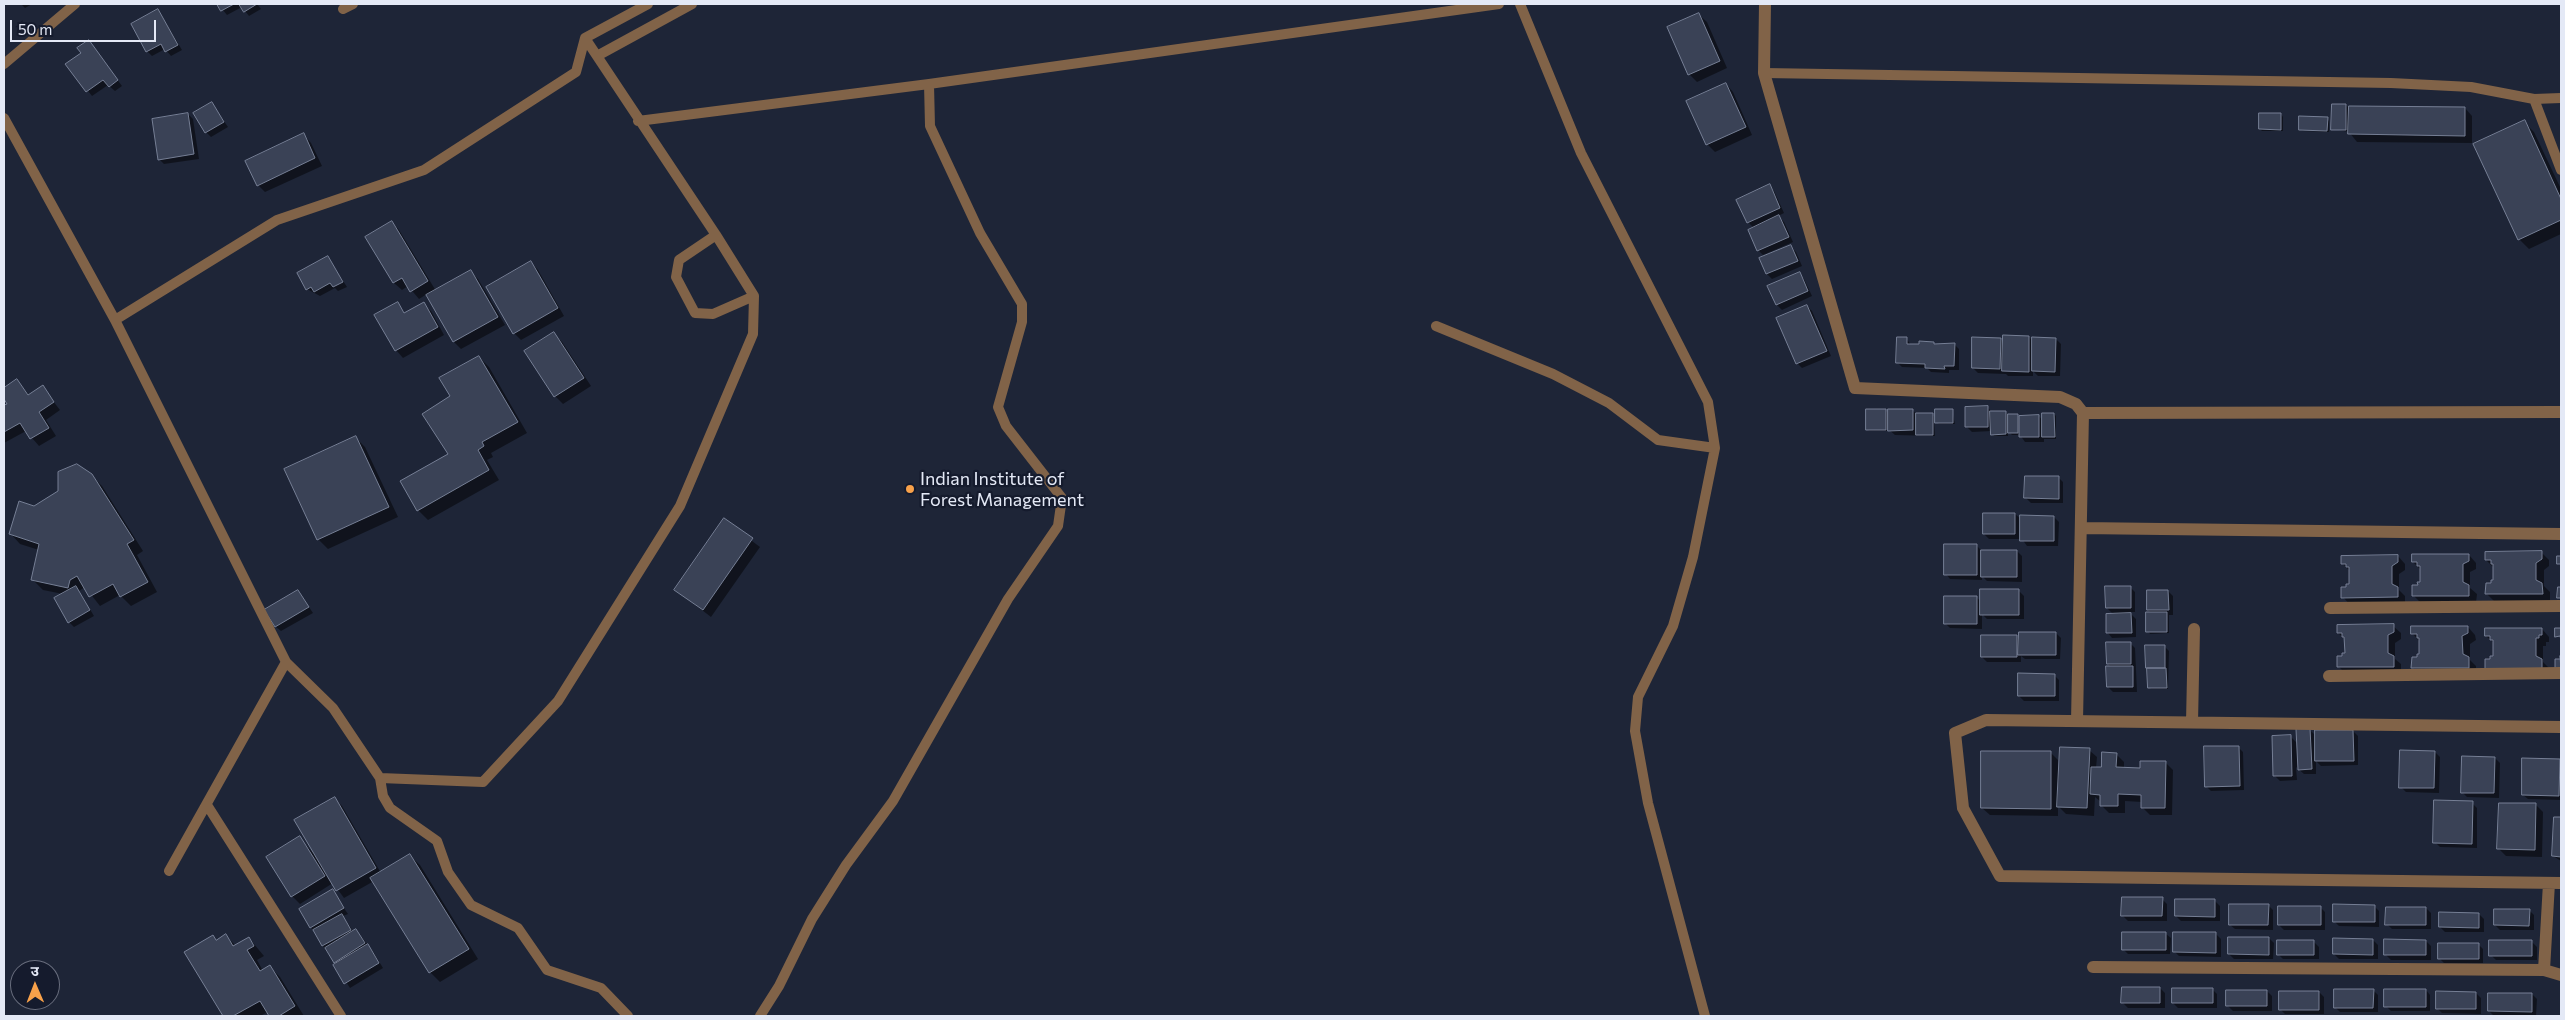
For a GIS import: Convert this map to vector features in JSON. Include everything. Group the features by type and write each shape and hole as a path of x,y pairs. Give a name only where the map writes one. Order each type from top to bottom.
{"street":[{"path":"1765,4 1764,73 1855,388 2060,397 2076,404 2083,413 2077,721"},
{"path":"2083,413 2561,412"},
{"path":"2082,528 2561,534"},
{"path":"2330,608 2561,606"},
{"path":"2192,722 2194,629"},
{"path":"2329,676 2561,673"},
{"path":"2544,970 2555,883 2000,876 1963,808 1955,733 1986,720 2561,727"},
{"path":"2093,967 2544,970 2561,975"}],"lane":[{"path":"4,64 75,4"},
{"path":"343,9 353,4"},
{"path":"116,320 277,220 424,170 576,72 585,38 648,4"},
{"path":"596,56 692,4"},
{"path":"638,120 929,84 1499,4"},
{"path":"1520,4 1581,153 1708,402 1715,448 1693,557 1673,626 1638,697 1635,731 1648,804 1705,1016"},
{"path":"380,778 483,782 558,700 680,506 753,334 754,296 716,235 585,38"},
{"path":"1764,73 2391,83 2472,87 2534,99 2561,98"},
{"path":"760,1016 779,986 812,919 846,866 893,801 1008,599 1058,526 1062,498 1006,426 998,407 1022,322 1022,304 980,233 930,126 929,84"},
{"path":"2534,99 2561,170"},
{"path":"4,118 116,320 286,662 333,708 380,778 383,796 390,808 437,842 448,872 471,905 518,928 548,970 601,988 628,1016"},
{"path":"716,235 679,260 676,277 695,313 713,314 754,296"},
{"path":"1436,326 1553,374 1609,403 1658,440 1715,448"},
{"path":"169,871 286,662"},
{"path":"207,805 341,1016"}],"building":[{"path":"217,4 234,4 221,11"},
{"path":"239,4 257,4 244,12"},
{"path":"158,9 178,45 165,52 161,44 146,52 131,24"},
{"path":"1699,13 1720,61 1688,75 1667,27"},
{"path":"89,40 118,80 109,87 103,80 86,92 65,64 81,53 77,48"},
{"path":"1726,83 1746,127 1706,145 1686,101"},
{"path":"212,102 224,122 205,133 193,113"},
{"path":"2332,104 2346,104 2346,130 2331,130"},
{"path":"2349,106 2465,107 2465,136 2348,134"},
{"path":"188,113 194,154 158,160 152,119"},
{"path":"2259,113 2281,113 2281,130 2259,129"},
{"path":"2299,116 2328,117 2327,131 2299,130"},
{"path":"2525,120 2561,199 2561,220 2518,240 2473,144"},
{"path":"304,133 315,158 257,186 245,161"},
{"path":"1770,184 1780,208 1747,223 1736,200"},
{"path":"1779,215 1789,237 1757,251 1748,230"},
{"path":"392,221 428,281 410,292 402,278 393,283 365,237"},
{"path":"1791,245 1798,261 1766,274 1759,258"},
{"path":"328,256 343,282 333,287 330,283 314,292 311,287 306,290 297,273"},
{"path":"531,261 558,308 513,334 486,287"},
{"path":"471,270 498,317 453,342 426,295"},
{"path":"1800,272 1808,291 1776,305 1767,286"},
{"path":"398,302 404,313 424,302 438,327 395,351 374,315"},
{"path":"1807,305 1827,351 1796,364 1776,318"},
{"path":"554,332 584,378 554,397 524,351"},
{"path":"2003,335 2029,336 2029,372 2002,371"},
{"path":"1897,337 1907,337 1907,344 1919,344 1919,341 1934,342 1934,344 1955,343 1954,366 1944,366 1945,369 1925,368 1925,364 1896,363"},
{"path":"1972,337 2001,338 2000,369 1972,368"},
{"path":"2032,337 2056,338 2055,372 2032,371"},
{"path":"479,356 518,422 482,442 484,446 478,450 489,470 417,511 400,481 448,454 422,414 450,396 439,378"},
{"path":"17,379 28,395 43,385 54,402 39,412 49,428 30,439 20,423 4,432 4,405 7,404 4,399 4,388"},
{"path":"1988,406 1988,427 1965,427 1965,407"},
{"path":"1866,409 1886,409 1886,430 1866,430"},
{"path":"1888,409 1913,409 1913,430 1888,431"},
{"path":"1935,409 1953,409 1953,423 1935,423"},
{"path":"1990,411 2006,411 2006,434 1991,435"},
{"path":"1916,413 1933,413 1933,435 1916,435"},
{"path":"2042,413 2054,413 2055,437 2042,437"},
{"path":"2008,414 2018,414 2018,433 2008,433"},
{"path":"2039,415 2039,437 2019,437 2019,416"},
{"path":"356,436 389,507 317,540 284,469"},
{"path":"77,464 92,474 134,540 127,544 148,582 120,597 113,584 89,597 77,576 70,580 68,588 31,580 39,544 9,534 19,501 34,506 58,491 58,472"},
{"path":"2025,476 2059,476 2059,499 2024,498"},
{"path":"1983,513 2015,513 2015,534 1983,534"},
{"path":"2020,515 2054,516 2054,541 2020,541"},
{"path":"724,518 753,538 703,610 674,590"},
{"path":"1944,544 1977,544 1977,575 1944,575"},
{"path":"1981,550 2017,550 2017,577 1981,577"},
{"path":"2542,551 2542,559 2536,563 2536,580 2542,583 2543,594 2485,594 2486,583 2491,583 2491,580 2493,580 2493,564 2491,564 2491,560 2485,560 2485,552"},
{"path":"2412,554 2469,554 2469,561 2463,564 2463,582 2469,585 2469,596 2412,596 2412,585 2418,585 2417,582 2420,582 2420,566 2417,566 2417,562 2412,562"},
{"path":"2398,555 2398,562 2392,566 2392,584 2398,587 2398,597 2341,598 2341,587 2346,587 2346,584 2349,584 2349,567 2346,567 2346,564 2341,564 2341,556"},
{"path":"2557,556 2561,556 2561,564 2557,564"},
{"path":"76,586 90,610 68,623 54,598"},
{"path":"2105,586 2131,586 2131,608 2106,608"},
{"path":"2558,587 2561,587 2561,598 2557,598"},
{"path":"1980,589 2019,589 2019,615 1980,615"},
{"path":"298,590 309,607 275,627 264,610"},
{"path":"2147,590 2168,590 2169,610 2147,610"},
{"path":"1944,596 1977,596 1977,624 1944,624"},
{"path":"2146,612 2167,612 2167,632 2146,632"},
{"path":"2131,613 2132,633 2106,633 2106,614"},
{"path":"2394,624 2394,632 2388,635 2388,653 2394,656 2394,667 2337,667 2337,656 2342,656 2342,653 2345,653 2344,637 2342,637 2342,633 2337,633 2337,625"},
{"path":"2411,626 2468,626 2468,633 2462,636 2463,654 2469,657 2469,668 2411,668 2412,657 2417,657 2417,654 2419,654 2419,638 2417,638 2417,634 2411,634"},
{"path":"2485,628 2542,628 2542,635 2536,638 2536,656 2542,659 2542,670 2485,670 2485,659 2490,659 2490,656 2493,656 2493,640 2490,640 2490,636 2485,636"},
{"path":"2555,628 2561,628 2561,640 2560,636 2555,637"},
{"path":"2019,632 2056,632 2056,655 2018,655"},
{"path":"1981,635 2017,635 2017,657 1981,657"},
{"path":"2106,642 2131,642 2131,664 2107,664"},
{"path":"2145,645 2165,645 2165,668 2146,668"},
{"path":"2560,656 2561,670 2555,671 2555,659 2560,659"},
{"path":"2106,666 2133,666 2133,687 2107,687"},
{"path":"2147,668 2166,668 2167,688 2148,688"},
{"path":"2018,673 2055,674 2055,696 2018,696"},
{"path":"2310,728 2312,769 2298,770 2296,729"},
{"path":"2315,730 2353,730 2354,761 2315,761"},
{"path":"2291,735 2292,776 2273,776 2272,736"},
{"path":"2204,746 2239,746 2240,786 2205,787"},
{"path":"2060,747 2090,748 2087,808 2057,807"},
{"path":"2400,750 2435,751 2434,788 2399,788"},
{"path":"1981,751 2051,751 2051,809 1981,808"},
{"path":"2102,752 2117,753 2116,767 2140,768 2140,761 2166,761 2165,808 2141,808 2141,795 2118,794 2118,806 2100,806 2100,795 2090,794 2091,767 2101,767"},
{"path":"2462,756 2495,757 2494,793 2461,793"},
{"path":"2522,758 2560,759 2559,796 2522,795"},
{"path":"335,797 376,868 336,891 294,820"},
{"path":"2434,800 2473,801 2472,844 2433,843"},
{"path":"2499,803 2536,803 2535,850 2497,849"},
{"path":"2554,817 2561,817 2561,857 2552,856"},
{"path":"300,836 325,876 291,897 266,857"},
{"path":"410,854 469,949 429,973 370,878"},
{"path":"333,889 344,908 310,928 299,909"},
{"path":"2122,897 2163,897 2162,916 2121,916"},
{"path":"2175,899 2215,899 2215,917 2175,916"},
{"path":"2229,904 2269,904 2268,925 2229,925"},
{"path":"2333,904 2375,905 2375,922 2333,922"},
{"path":"2278,906 2321,906 2321,925 2278,925"},
{"path":"2386,907 2426,907 2426,925 2385,925"},
{"path":"2494,909 2530,909 2529,926 2494,925"},
{"path":"2439,912 2479,913 2479,928 2439,927"},
{"path":"342,914 351,930 322,946 313,930"},
{"path":"356,929 365,943 334,963 325,948"},
{"path":"2122,932 2166,932 2166,950 2122,950"},
{"path":"2173,932 2216,932 2216,953 2173,952"},
{"path":"226,934 233,946 249,937 254,946 247,950 260,971 270,965 295,1006 279,1016 269,1016 260,1001 233,1016 223,1016 184,952 213,935 216,940"},
{"path":"2228,937 2269,937 2269,955 2228,954"},
{"path":"2333,938 2373,939 2373,955 2333,954"},
{"path":"2384,939 2426,940 2426,955 2384,955"},
{"path":"2277,940 2314,940 2314,955 2277,955"},
{"path":"2489,940 2532,940 2532,956 2489,956"},
{"path":"2438,943 2479,943 2479,959 2438,959"},
{"path":"368,944 379,963 344,984 333,965"},
{"path":"2122,987 2160,987 2160,1003 2121,1003"},
{"path":"2172,988 2213,988 2213,1003 2172,1003"},
{"path":"2334,989 2374,989 2373,1008 2334,1008"},
{"path":"2384,989 2426,989 2426,1007 2384,1007"},
{"path":"2226,990 2267,990 2267,1006 2226,1006"},
{"path":"2279,991 2319,991 2319,1010 2279,1010"},
{"path":"2436,991 2476,992 2476,1009 2436,1009"},
{"path":"2488,993 2532,993 2532,1012 2488,1011"}],"place":[{"name":"Indian Institute of Forest Management","path":"910,489"}]}
